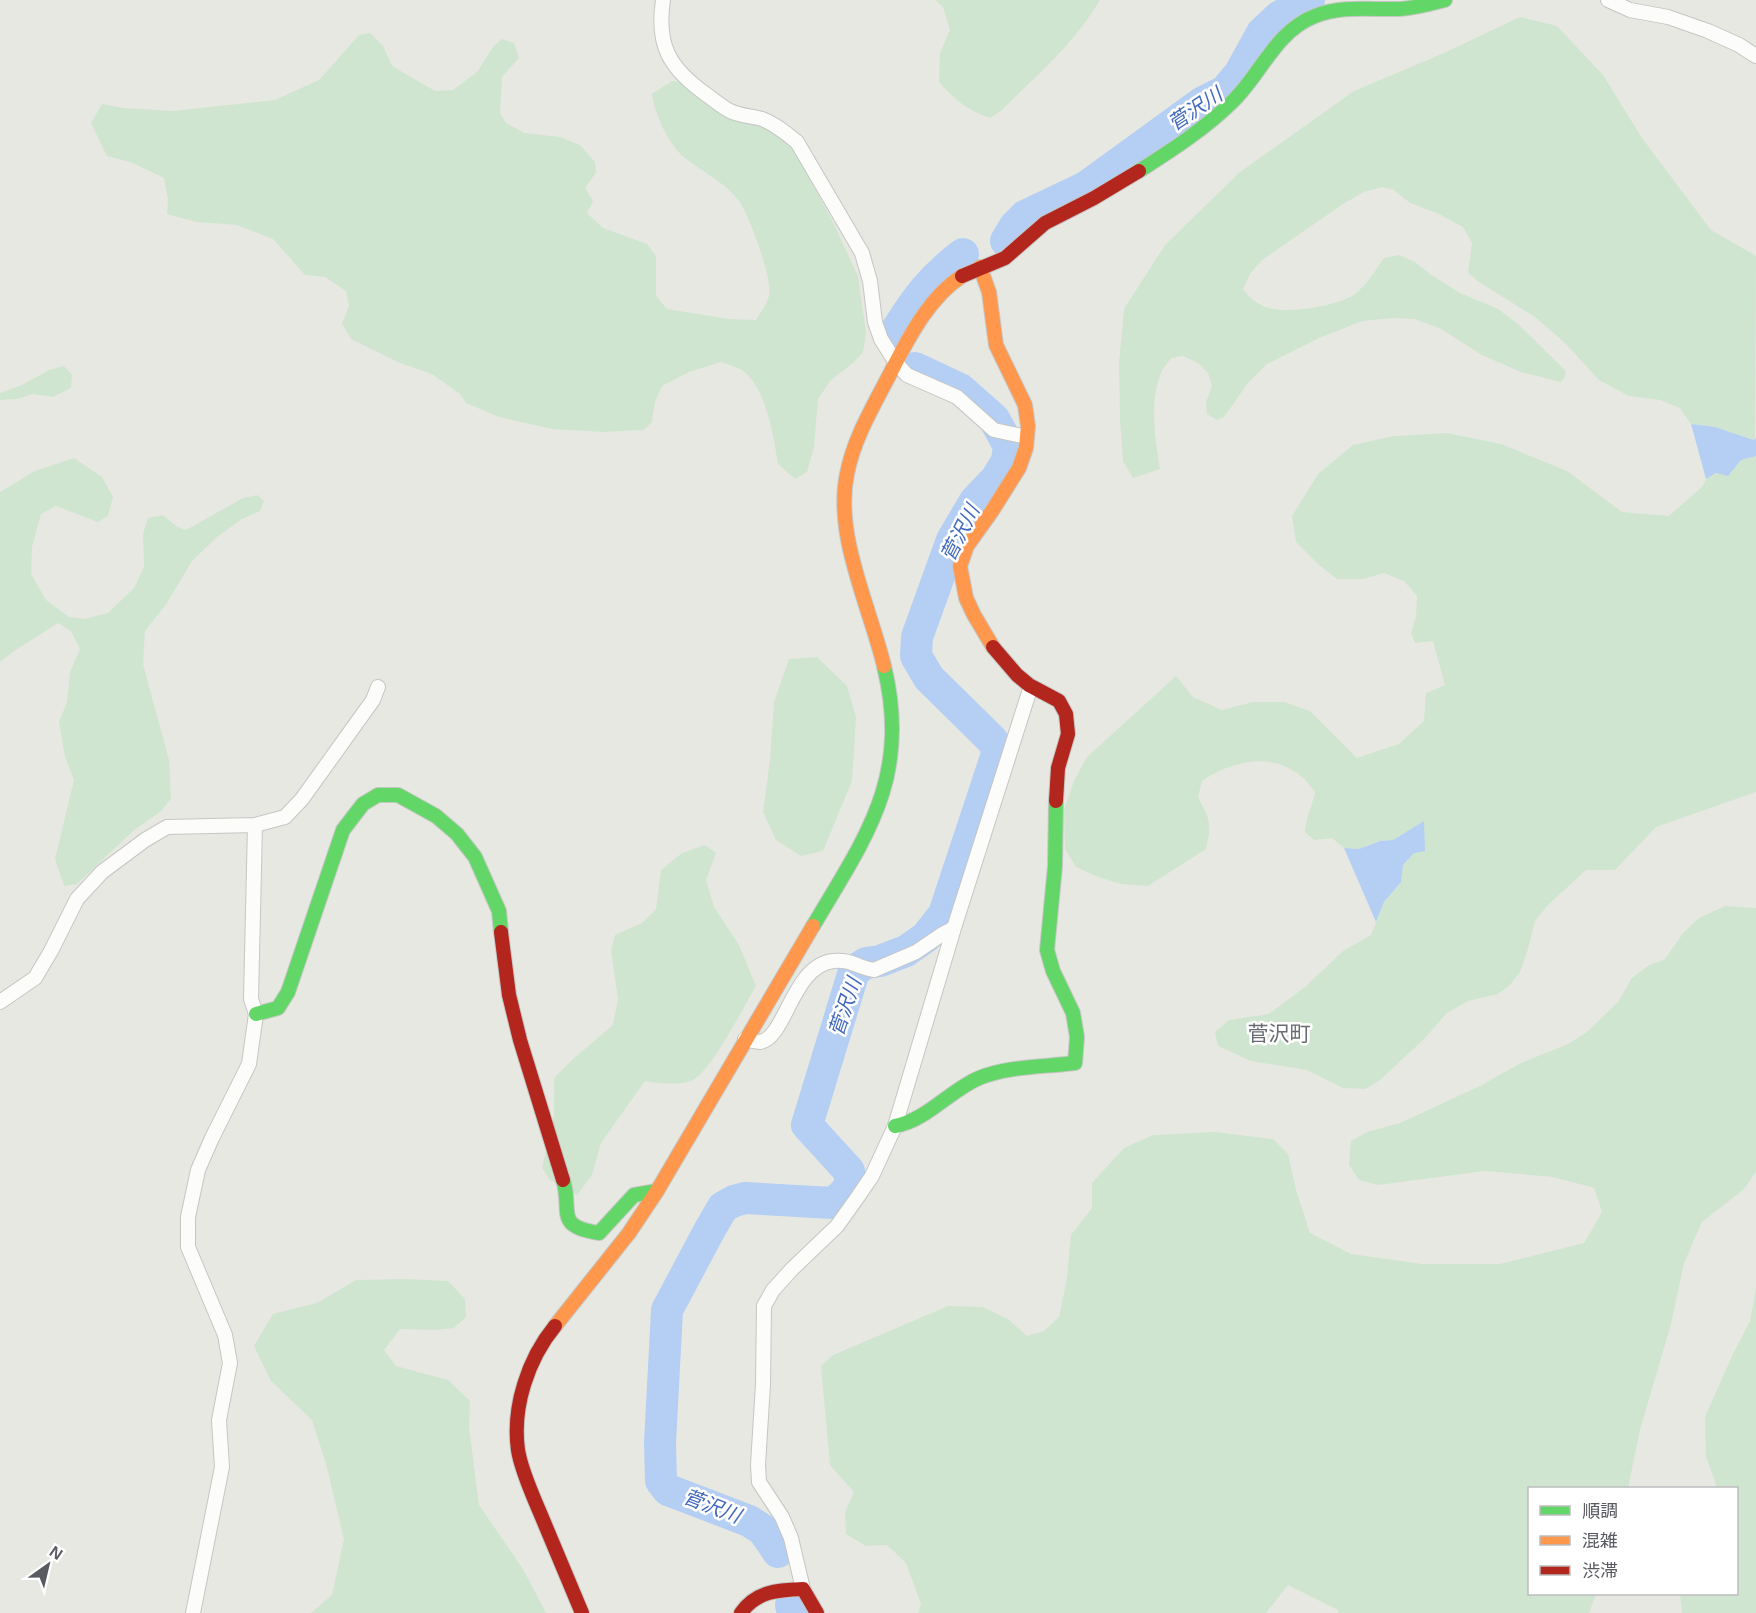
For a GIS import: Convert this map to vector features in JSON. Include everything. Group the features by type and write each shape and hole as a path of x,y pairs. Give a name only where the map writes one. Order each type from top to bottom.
{"street":[{"path":"663,0 661,21 663,44 672,63 682,76 730,111 762,120 781,129 797,142 862,253 870,281 875,322 881,339 896,363 907,375 957,397 994,430 1020,435"},
{"path":"582,1613 532,1496 518,1451 518,1411 528,1373 542,1342 629,1233 657,1191 864,839 878,806 889,771 894,718 890,689 848,536 844,495 856,442 896,363 918,324 958,279 1008,256 1036,229 1052,218 1077,208 1204,126 1248,85 1279,41 1296,25 1315,15 1337,9 1360,7 1401,9 1445,0"},
{"path":"1608,0 1630,10 1668,17 1708,31 1739,45 1756,56"},
{"path":"895,1126 910,1124 961,1087 979,1078 997,1072 1075,1063 1077,1047 1076,1021 1066,996 1052,973 1046,945 1055,866 1055,799 1058,768 1070,734 1067,715 1050,693 1031,686 1015,673 984,635 974,617 964,587 960,564 965,549 1015,475 1023,459 1020,435 1028,420 1023,397 1005,367 995,339 989,292 980,267"},
{"path":"817,1613 803,1589 791,1538 782,1517 759,1482 764,1306 773,1290 792,1269 837,1226 872,1176 895,1126 954,928 1031,686"},
{"path":"0,1002 35,978 77,899 102,872 145,840 166,827 255,825 285,817 302,799 373,700 378,687"},
{"path":"256,1014 278,1008 288,992 343,830 363,804 378,795 398,795 436,816 457,834 475,857 488,883 499,911 510,995 520,1040 566,1189 564,1209 572,1226 584,1232 599,1233 634,1195 657,1191"},
{"path":"193,1613 222,1467 219,1420 230,1363 225,1335 188,1247 188,1218 198,1170 249,1064 256,1014 251,999 255,825"},
{"path":"746,1040 760,1042 770,1036 806,976 818,965 834,961 874,970 916,952 954,928"},
{"path":"741,1613 746,1603 761,1594 803,1589"}],"green space":[{"path":"935,0 1100,0 1090,16 1055,58 1002,110 990,118 962,104 939,82 940,53 950,30 943,7"},
{"path":"1520,17 1557,26 1603,75 1642,138 1711,230 1756,256 1755,440 1715,427 1691,424 1680,408 1660,400 1629,396 1599,380 1564,342 1535,317 1468,273 1472,243 1463,227 1437,213 1410,203 1394,190 1382,187 1364,192 1343,204 1262,260 1250,274 1243,289 1245,292 1261,305 1278,310 1326,305 1355,294 1368,281 1384,258 1399,255 1415,262 1460,293 1498,309 1518,324 1566,371 1561,382 1521,372 1482,355 1441,329 1415,319 1362,321 1319,338 1267,364 1248,383 1224,417 1217,420 1207,414 1206,402 1212,386 1208,373 1198,363 1183,356 1172,358 1161,373 1155,396 1155,433 1160,469 1133,478 1123,461 1120,419 1119,363 1124,309 1165,245 1240,172 1354,91 1444,53"},
{"path":"370,33 383,46 392,66 435,91 453,90 477,72 493,47 502,39 514,43 519,58 502,77 500,113 506,123 524,133 560,137 580,145 595,162 596,173 585,188 593,201 587,213 603,228 647,244 656,256 656,296 667,309 729,319 756,320 768,299 769,287 759,247 739,201 720,183 685,158 673,145 659,120 652,94 672,81 685,82 772,130 795,152 832,220 858,276 866,333 863,352 831,380 818,399 814,447 807,472 795,479 778,464 765,405 754,383 745,372 721,362 689,372 662,386 655,402 652,422 643,430 604,432 552,429 499,417 466,403 460,394 432,374 400,363 351,339 342,323 349,306 346,291 325,277 305,275 273,239 237,225 196,222 167,214 168,199 164,178 133,163 107,156 91,123 102,104 124,108 173,111 275,100 319,80 359,35"},
{"path":"64,366 72,375 71,388 53,397 33,394 17,399 0,400 0,393 22,385 49,370"},
{"path":"1447,433 1501,444 1567,471 1622,512 1669,516 1702,487 1706,479 1717,473 1728,476 1741,460 1756,456 1756,792 1656,827 1615,870 1586,870 1548,905 1535,921 1520,972 1510,985 1498,994 1468,1001 1447,1013 1424,1039 1379,1081 1365,1089 1343,1088 1307,1070 1251,1061 1218,1046 1215,1032 1229,1020 1269,1014 1305,987 1343,951 1371,935 1384,902 1401,882 1403,865 1414,853 1405,832 1393,840 1379,841 1359,849 1344,848 1332,838 1314,840 1305,832 1315,792 1306,780 1278,764 1252,762 1238,764 1202,781 1198,797 1209,822 1206,849 1148,886 1121,884 1076,867 1065,849 1064,810 1074,781 1087,757 1176,676 1193,697 1222,710 1253,702 1284,702 1310,711 1357,758 1399,744 1424,721 1426,693 1445,685 1433,641 1415,643 1411,633 1416,617 1417,596 1404,581 1384,573 1363,579 1337,579 1296,542 1292,516 1318,474 1353,445 1394,436"},
{"path":"74,458 102,477 113,497 108,516 98,522 56,506 41,514 32,547 31,574 46,600 69,617 84,619 108,613 134,588 144,567 143,534 148,518 163,515 176,526 186,530 243,498 257,495 264,501 260,511 242,519 217,537 192,561 167,603 145,631 143,664 169,760 171,799 160,812 133,831 77,884 64,886 55,859 74,780 65,757 59,722 67,702 70,672 80,649 71,631 58,623 0,662 0,492 35,471"},
{"path":"817,657 847,686 856,717 852,781 823,851 801,856 776,840 763,812 774,702 789,659"},
{"path":"705,845 716,853 706,880 714,907 739,945 756,986 717,1053 699,1075 691,1081 679,1083 645,1081 601,1143 592,1175 577,1195 550,1180 542,1168 554,1116 554,1078 613,1025 618,999 611,950 615,935 642,923 656,909 661,870 682,853"},
{"path":"1725,906 1756,908 1756,1172 1743,1190 1702,1222 1684,1263 1671,1324 1640,1430 1628,1487 1528,1487 1528,1595 1596,1595 1589,1613 1338,1613 1338,1610 1288,1585 1266,1613 918,1613 921,1604 906,1563 887,1545 866,1546 846,1534 845,1512 854,1492 830,1465 821,1366 833,1355 948,1306 983,1307 1008,1319 1027,1336 1044,1331 1059,1317 1067,1278 1071,1235 1092,1208 1092,1183 1124,1148 1153,1135 1215,1132 1273,1139 1288,1154 1296,1190 1310,1233 1351,1254 1422,1264 1500,1264 1584,1243 1602,1212 1594,1188 1553,1177 1485,1171 1378,1185 1359,1180 1349,1165 1351,1141 1367,1132 1400,1123 1480,1086 1521,1063 1568,1044 1587,1032 1618,1002 1632,978 1649,965 1664,960 1684,932 1699,918"},
{"path":"356,1280 448,1281 465,1299 466,1317 454,1328 400,1329 384,1350 396,1366 448,1380 470,1401 469,1427 479,1505 523,1569 546,1613 311,1613 332,1595 344,1539 326,1464 312,1420 271,1381 254,1346 273,1314 317,1303"},
{"path":"1756,1288 1756,1613 1682,1613 1680,1595 1738,1595 1738,1487 1717,1487 1706,1456 1705,1417 1750,1321"}],"water":[{"path":"1691,424 1715,427 1754,440 1756,438 1756,456 1741,460 1728,476 1716,473 1706,479"},
{"path":"1424,821 1425,851 1414,853 1403,865 1401,882 1384,902 1376,922 1344,848 1359,849 1380,841 1393,840"}],"waterway":[{"name":"菅沢川","path":"1006,241 1015,226 1025,216 1086,187 1203,102 1225,91 1240,73 1262,33 1279,17 1309,0"},
{"name":"菅沢川","path":"894,334 924,290 963,254"},
{"name":"菅沢川","path":"778,1552 763,1530 749,1521 668,1490 661,1481 660,1443 667,1310 723,1207 745,1198 832,1203 847,1190 850,1181 849,1171 807,1125 854,971 866,963 880,961 906,951 926,937 944,914 996,757 997,748 992,740 929,678 916,656 917,637 952,540 975,501 996,479 1007,461 1009,446 994,419 960,389 915,368"},
{"name":"菅沢川","path":"791,1605 793,1613"}],"traffic: fast":[{"path":"1139,171 1188,138 1234,100 1270,53 1301,23 1336,10 1406,8 1445,0"},
{"path":"813,926 851,863 866,833 879,804 888,773 892,741 891,705 884,666"},
{"path":"256,1014 278,1008 288,992 343,830 363,804 378,795 398,795 436,816 457,834 475,857 499,911 501,932"},
{"path":"895,1126 907,1123 928,1112 958,1090 990,1074 1014,1069 1075,1063 1077,1037 1073,1013 1053,971 1047,950 1055,866 1056,801"},
{"path":"563,1180 570,1221 575,1226 599,1233 634,1195 657,1191"}],"traffic: slow":[{"path":"980,267 989,292 996,345 1025,405 1028,426 1026,448 1019,468 967,546 960,566 966,598 993,647"},
{"path":"884,666 849,546 844,497 847,474 860,432 907,341 931,305 962,276"},
{"path":"555,1326 629,1233 657,1191 813,926"}],"traffic: jam":[{"path":"962,276 1005,258 1045,223 1094,198 1139,171"},
{"path":"993,647 1017,675 1029,685 1059,701 1066,714 1068,734 1058,768 1056,801"},
{"path":"501,932 509,995 520,1040 563,1180"},
{"path":"555,1326 537,1353 524,1384 517,1417 518,1450 528,1483 582,1613"},
{"path":"741,1613 754,1600 768,1593 803,1589 817,1613"}],"district":[{"name":"菅沢町","path":"1279,1034"}]}
